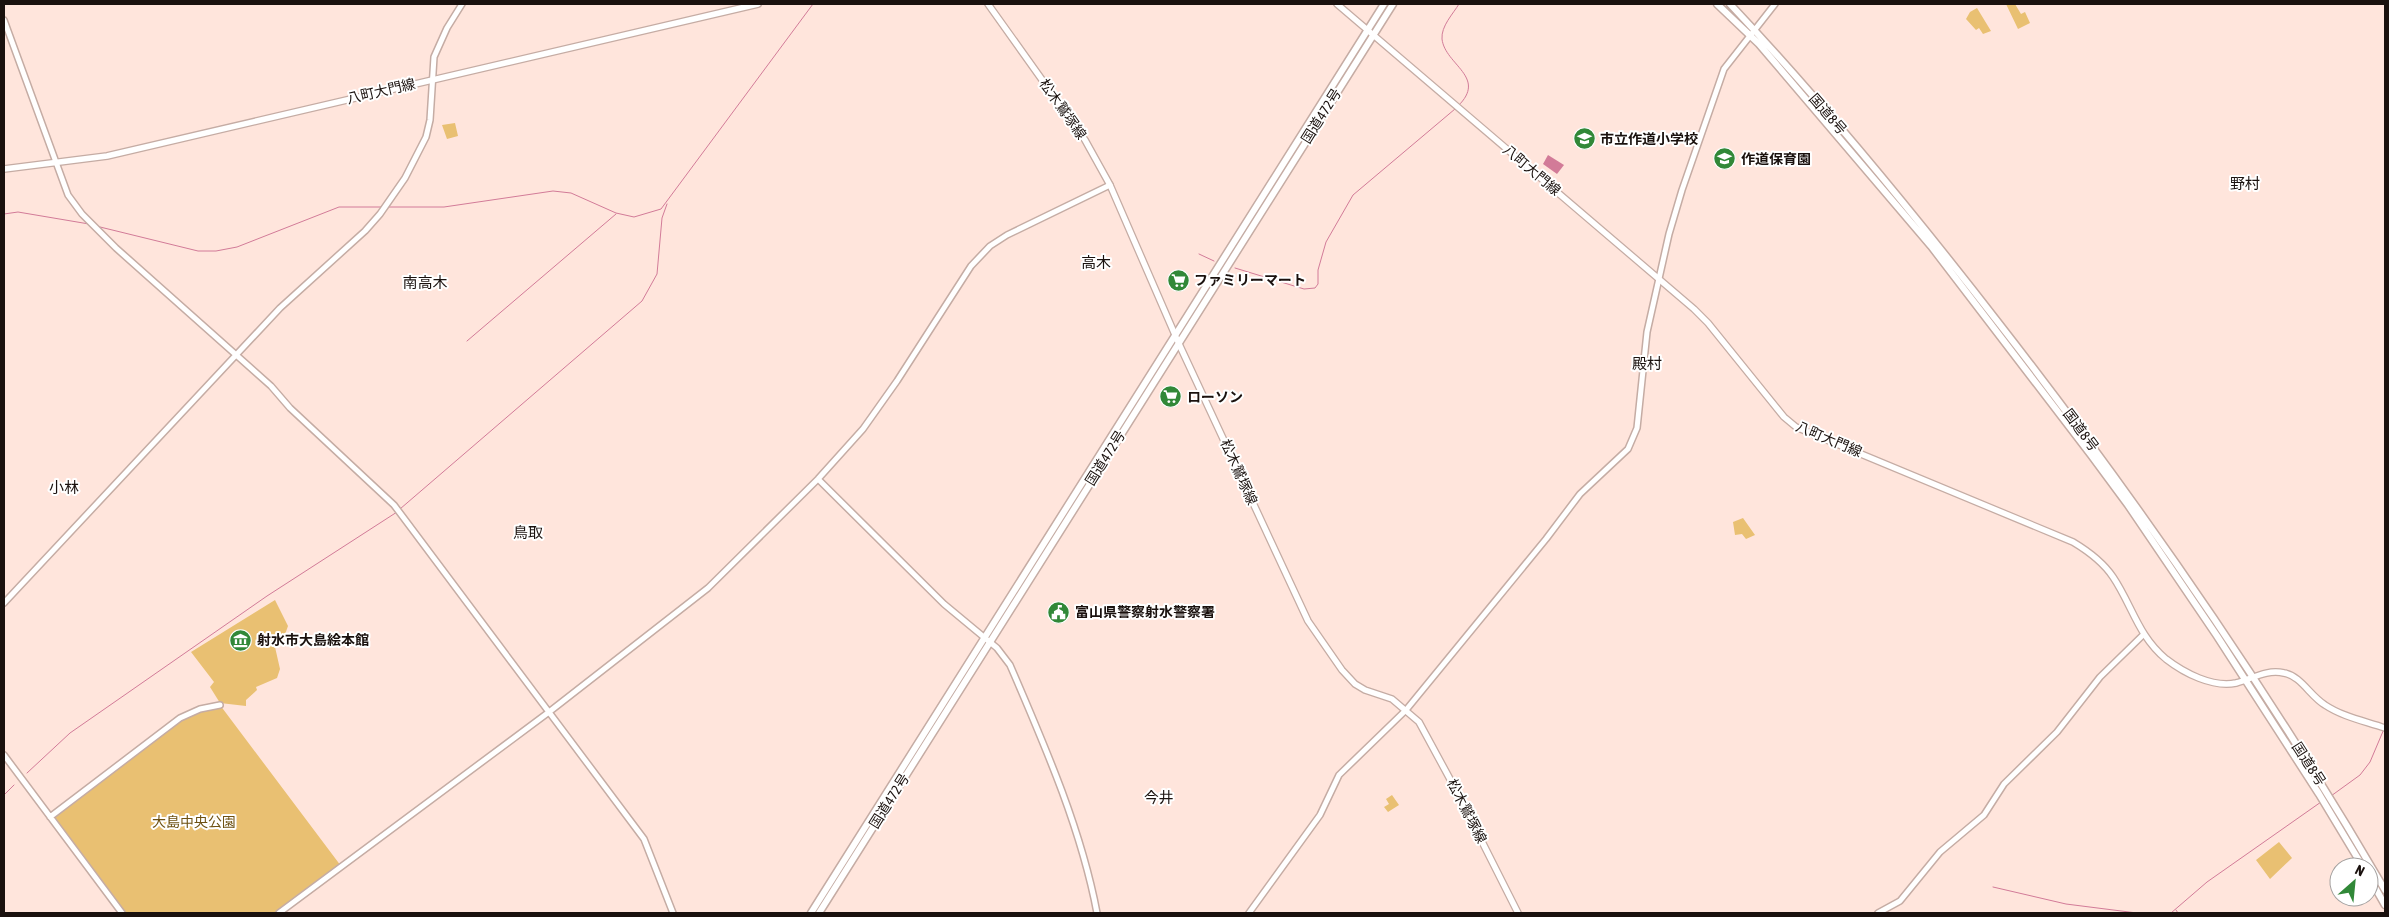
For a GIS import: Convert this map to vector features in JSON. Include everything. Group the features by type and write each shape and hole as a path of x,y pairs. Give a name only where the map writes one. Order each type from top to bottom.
{"highway":[{"name":"国道472号","path":"819,913 1179,344 1371,31 1384,4"},
{"name":"国道472号","path":"811,913 1371,31 1393,4"},
{"name":"国道8号","path":"1717,4 1749,37 1759,44 1885,192 1970,296 2128,504 2331,806 2385,890"},
{"name":"国道8号","path":"1730,4 1830,115 1930,236 2044,381 2172,556 2253,676 2322,793"},
{"name":"国道8号","path":"2331,806 2358,857"}],"main road":[{"name":"八町大門線","path":"4,169 107,156 758,4"},
{"name":"松木鷲塚線","path":"988,4 1085,140 1110,185 1179,344 1308,621 1342,670 1356,684 1392,699 1419,722 1431,741 1518,913"},
{"name":"八町大門線","path":"1337,4 1371,31 1708,323 1784,417 1796,427 2074,542 2090,552 2113,576 2143,635 2168,660 2204,679 2224,684 2272,672 2285,673 2297,679 2325,706 2382,727"}],"street":[{"path":"4,603 280,308 365,231 389,202 414,162 426,137 430,120 434,56 462,4"},
{"path":"1249,913 1320,814 1339,775 1406,710 1546,539 1580,494 1632,442 1637,428 1647,332 1668,234 1724,69 1775,4"},
{"path":"4,20 68,196 82,214 235,356 271,386 290,408 394,505 644,839 673,913"},
{"path":"279,913 549,712 708,588 818,478 863,429 897,382 970,266 990,246 1007,235 1110,185"},
{"path":"818,478 944,604 991,642 1010,664 1085,858 1097,913"},
{"path":"1878,913 1900,901 1940,852 1984,815 2004,784 2057,732 2100,677 2143,635"},
{"path":"50,817 180,718 200,709 220,705"},
{"path":"4,755 122,913"}],"green space":[{"path":"2006,4 2015,4 2021,14 2025,12 2030,23 2018,29"},
{"path":"1977,8 1991,31 1983,34 1979,28 1976,30 1966,19 1970,12"},
{"path":"455,123 458,136 447,139 442,125"},
{"path":"1743,518 1755,535 1746,539 1742,534 1735,535 1733,522"},
{"path":"275,600 288,626 283,640 285,644 275,647 280,669 277,678 256,687 257,690 246,700 246,706 220,703 210,687 214,682 191,652"},
{"name":"大島中央公園","path":"220,705 341,866 278,913 122,913 50,817 189,714"},
{"path":"1392,795 1399,805 1388,812 1384,807 1389,804 1386,799"},
{"path":"2279,842 2292,858 2270,879 2256,860"}],"shaded area":[{"path":"1548,155 1564,165 1557,174 1543,164"}],"waterway":[{"path":"387,207 444,207 553,191 571,193 616,213 634,217 661,209 813,4"},
{"path":"1458,106 1466,96 1469,87 1467,79 1445,48 1442,34 1445,25 1459,4"},
{"path":"1235,268 1304,289 1315,288 1318,284 1318,270 1326,242 1353,195 1455,109"},
{"path":"400,509 642,301 657,274 662,218 667,204"},
{"path":"96,226 198,251 216,251 237,247 339,207 383,207"},
{"path":"4,214 18,212 89,224"},
{"path":"467,341 616,214"},
{"path":"1199,254 1214,261"},
{"path":"27,773 70,733 267,596 397,512"},
{"path":"2331,796 2360,775 2370,762 2384,729"},
{"path":"4,795 14,785"},
{"path":"2171,913 2207,882 2321,802"},
{"path":"1993,887 2066,904 2137,913"}],"place":[{"name":"市立作道小学校","path":"1584,139"},
{"name":"作道保育園","path":"1725,159"},
{"name":"ファミリーマート","path":"1178,280"},
{"name":"ローソン","path":"1171,397"},
{"name":"富山県警察射水警察署","path":"1059,612"},
{"name":"射水市大島絵本館","path":"241,640"}],"district":[{"name":"野村","path":"2245,183"},
{"name":"高木","path":"1096,262"},
{"name":"南高木","path":"425,282"},
{"name":"殿村","path":"1647,363"},
{"name":"小林","path":"64,487"},
{"name":"鳥取","path":"528,532"},
{"name":"今井","path":"1159,797"}]}
